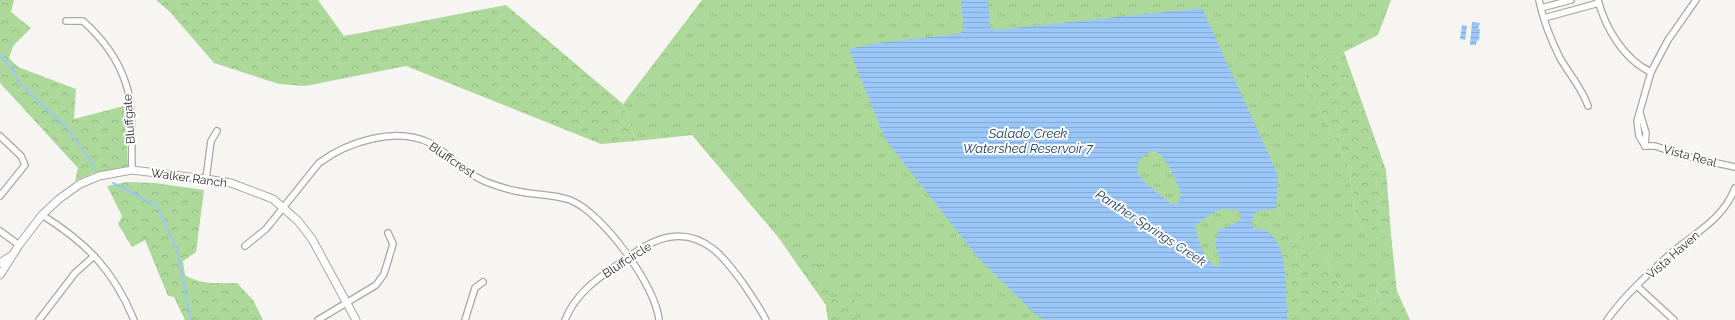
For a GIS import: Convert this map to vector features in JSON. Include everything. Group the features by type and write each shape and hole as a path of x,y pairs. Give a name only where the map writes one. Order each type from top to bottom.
{"street":[{"path":"1539,0 1544,18 1560,58 1582,91 1588,106"},
{"path":"1541,8 1570,0 1573,10"},
{"path":"1544,18 1598,2 1616,40 1636,63 1651,72 1668,40 1696,0"},
{"name":"Bluffgate","path":"66,21 83,21 98,34 120,70 126,84 128,98 132,170"},
{"name":"Vista Real","path":"1651,72 1640,113 1646,133 1645,146 1655,146 1685,156 1735,167"},
{"path":"206,179 211,141 217,131"},
{"path":"0,136 21,156 25,165 0,196"},
{"name":"Bluffcrest","path":"245,246 266,229 319,163 330,155 364,140 376,137 407,137 430,144 461,168 485,181 515,191 563,198 578,204 597,217 628,257 649,290 657,307 659,320"},
{"name":"Walker Ranch","path":"0,275 42,215 59,199 80,184 99,176 132,170 206,179 231,183 274,199 298,221 312,239 356,320"},
{"name":"Vista Haven","path":"1607,320 1638,286 1670,255 1713,221 1725,208 1735,188"},
{"path":"42,215 79,241 94,256 115,280 134,320"},
{"path":"0,231 20,245"},
{"path":"318,320 376,285 384,274 393,244 388,233"},
{"name":"Bluffcircle","path":"565,320 576,299 589,285 652,242 671,237 697,240 710,246 722,256 761,310 766,320"},
{"name":"Walker Ranch","path":"0,263 13,255"},
{"path":"39,320 75,273 94,256"},
{"path":"465,320 475,288 483,282"},
{"path":"1638,286 1674,320"}],"green space":[{"path":"0,0 14,0 11,12 31,28 13,46 9,58 18,67 76,89 74,119 124,106 128,166 93,173 75,181 78,168 0,83"},
{"path":"156,0 318,0 344,36 506,5 623,104 636,141 601,144 406,66 305,86 279,84 214,63 170,12"},
{"path":"702,0 1391,0 1378,35 1344,52 1309,65 1305,79 1349,168 1356,219 1374,243 1391,234 1395,274 1377,285 1375,304 1347,295 1323,259 1286,310 1288,320 828,320 826,305 778,237 692,135 636,141 623,104"},
{"path":"1344,52 1386,170 1391,234 1374,244 1356,219 1349,168 1305,79 1308,65"},
{"path":"127,182 155,183 204,190 196,252 183,261 185,275 204,282 237,283 253,300 263,320 185,320 174,297 168,296 145,240 132,247 118,224 122,216 107,186"},
{"path":"1265,230 1302,235 1323,259 1347,295 1375,304 1377,285 1395,274 1397,291 1410,320 1288,320 1276,241"},
{"path":"788,251 815,254 820,273 832,299 838,299 854,294 857,320 828,320 826,305"}],"water":[{"name":"Salado Creek Watershed Reservoir 7","path":"961,0 988,0 990,28 996,30 1202,8 1278,175 1276,209 1262,210 1254,213 1252,222 1253,228 1265,230 1273,237 1279,246 1285,271 1288,320 1048,320 1038,317 978,258 885,139 849,49 877,43 958,34 964,31","holes":["1156,151 1165,160 1174,176 1181,194 1178,203 1171,204 1145,182 1137,172 1142,157 1148,153","1221,209 1238,210 1242,218 1218,231 1215,244 1220,260 1218,267 1209,260 1202,250 1195,226 1205,218"]},
{"path":"1472,22 1480,23 1478,29 1480,29 1479,41 1477,40 1476,45 1470,45"},
{"path":"1462,25 1467,26 1465,40 1460,39"}],"waterway":[{"path":"0,55 14,71 18,82 68,129 95,168"},
{"path":"113,183 157,206 177,250 191,320"}],"water label":[{"name":"Panther Springs Creek","path":"1151,228"}]}
